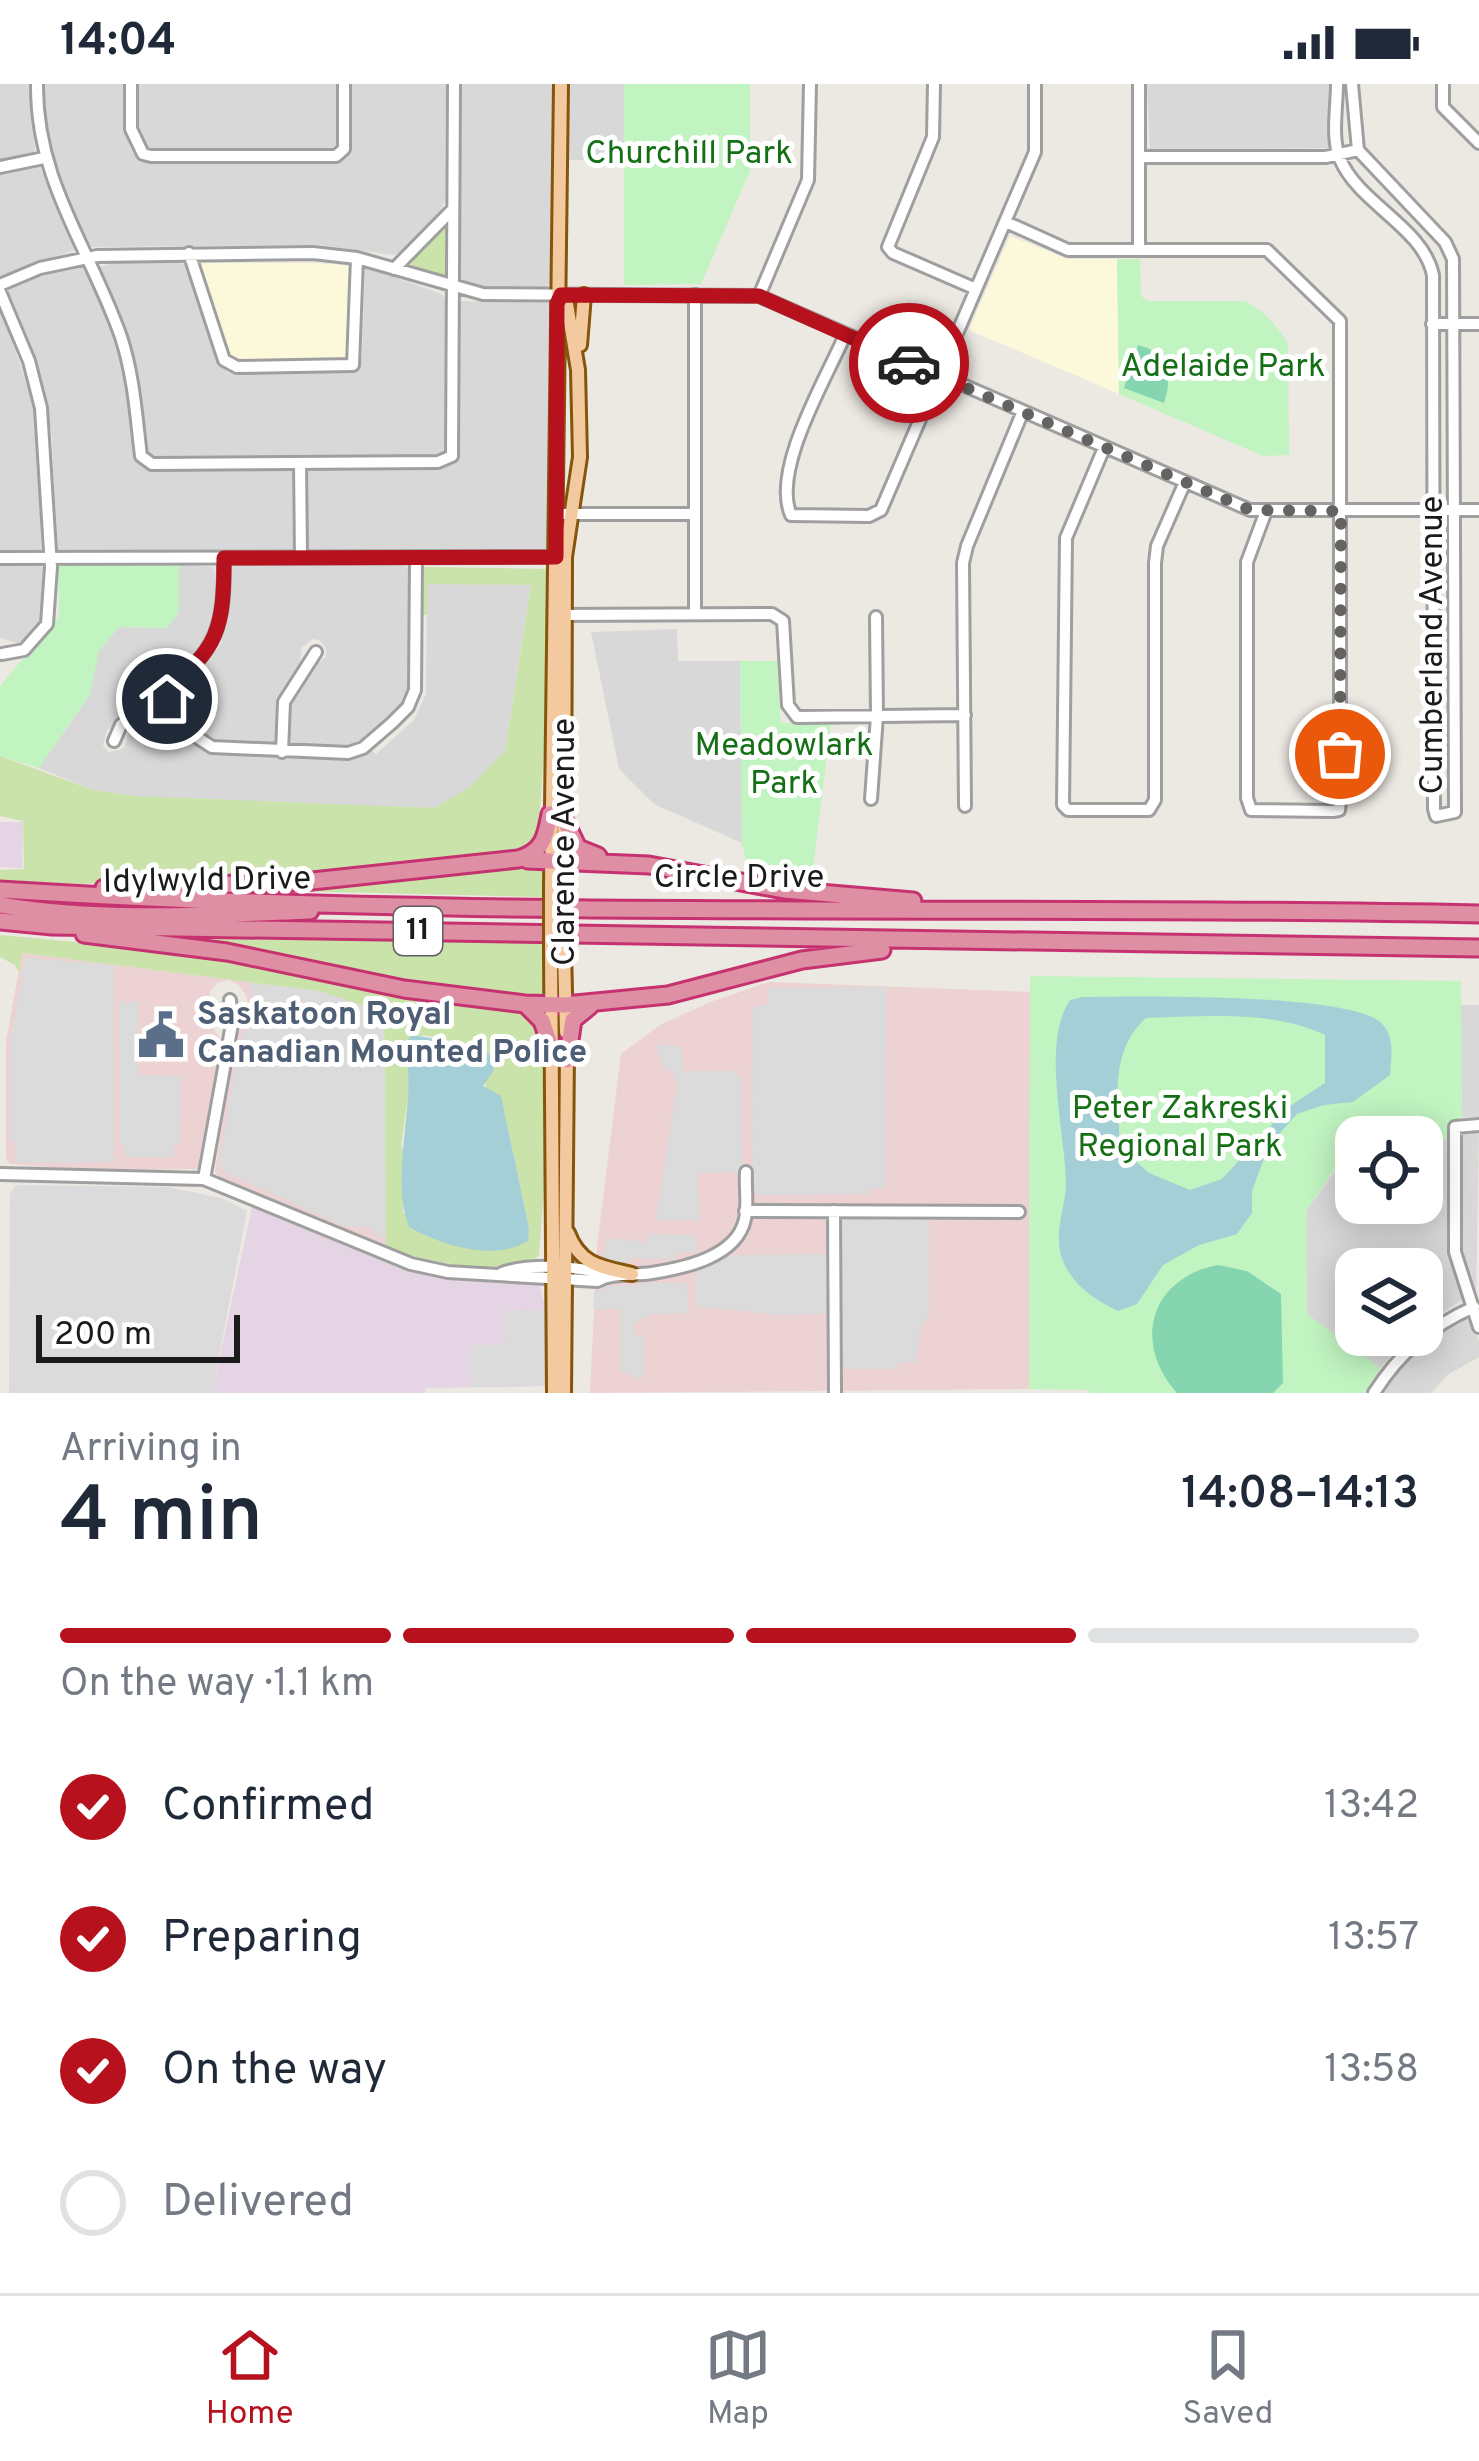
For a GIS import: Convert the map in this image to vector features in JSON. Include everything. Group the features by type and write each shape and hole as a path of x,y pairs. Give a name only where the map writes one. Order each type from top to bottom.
{"highway":[{"path":"26,891 303,882 518,860 545,842 550,814"},
{"path":"566,824 578,848 624,863"},
{"path":"488,861 558,859 649,865 784,890 886,898 958,910"},
{"name":"Circle Drive","path":"0,890 120,898 415,904 1479,914"},
{"name":"Idylwyld Drive","path":"0,905 40,912 206,914 415,904"},
{"name":"Circle Drive","path":"0,921 52,926 1479,948"},
{"path":"52,926 227,952 404,989 558,1005 668,995 852,952 1051,942"},
{"path":"567,1060 573,1021 586,1007 600,1003"},
{"path":"525,1004 542,1021 549,1041"}],"main road":[{"name":"Clarence Avenue","path":"554,1393 565,1224 567,1060 558,1005 557,950 558,859 566,824 561,557 565,514 557,304 561,295 561,84"},
{"name":"Clarence Avenue","path":"561,295 578,370 580,457 565,514"},
{"path":"578,370 584,295"},
{"name":"Clarence Avenue","path":"558,859 550,814 562,615"},
{"name":"Clarence Avenue","path":"558,1005 549,1041 564,1372 569,1393"},
{"path":"565,1224 580,1257 589,1264 632,1274"}],"street":[{"path":"37,84 37,125 44,158 132,375 144,461 152,464 438,462 452,456 454,84"},
{"path":"131,84 131,129 146,156 336,156 344,149 344,84"},
{"path":"759,296 808,180 810,84"},
{"path":"934,84 933,136 888,247 976,290"},
{"path":"845,334 787,469 790,515 876,515 1035,152 1035,84"},
{"path":"1139,84 1139,250"},
{"path":"1337,84 1337,155"},
{"path":"1139,157 1337,155 1358,150 1352,84"},
{"path":"1443,84 1444,106 1479,143"},
{"name":"Cumberland Avenue","path":"1337,155 1367,196 1430,262 1434,809 1436,816 1447,817 1455,812 1453,259 1445,242 1358,150"},
{"path":"0,167 44,158"},
{"path":"394,269 453,209"},
{"path":"1006,223 1068,250 1267,250 1340,321 1339,810 1263,812 1251,810 1246,798 1247,562 1265,511"},
{"path":"189,253 224,360 237,367 353,365 357,258"},
{"path":"2,654 24,650 47,625 50,558 41,408 29,361 0,288 40,268 88,258 313,253 357,258 483,294 759,296 1250,510 1479,511"},
{"path":"695,295 695,614"},
{"path":"1432,324 1479,324"},
{"path":"965,806 963,563 1023,411"},
{"path":"1104,448 1066,538 1063,805 1068,810 1149,810 1155,800 1155,563 1157,545 1185,482"},
{"path":"300,463 301,557"},
{"path":"565,514 695,514"},
{"path":"0,558 561,557"},
{"path":"114,741 121,725 203,659 219,631 224,558"},
{"path":"141,676 202,742 225,750 357,751 408,707 415,690 416,558"},
{"path":"562,615 772,614 783,621 788,706 797,716 965,716"},
{"path":"871,800 878,716 876,616"},
{"path":"282,752 284,702 316,652"},
{"path":"204,1179 232,1024 230,1000"},
{"path":"1479,1125 1457,1125 1454,1132 1455,1252 1479,1327"},
{"path":"0,1174 204,1179 411,1264 448,1272 513,1269 597,1281 608,1275 671,1269 727,1247 740,1231 746,1172"},
{"path":"745,1211 1019,1212"},
{"path":"834,1211 835,1393"},
{"path":"1374,1393 1414,1342 1442,1322 1476,1307"}],"shaded area":[{"path":"0,84 30,84 35,150 31,155 0,160"},
{"path":"43,84 123,84 124,132 133,153 144,162 334,163 349,148 350,84 446,84 445,201 435,220 394,255 319,245 91,247 50,158"},
{"path":"136,84 337,84 337,145 333,149 150,150 137,130"},
{"path":"459,84 553,84 553,277 547,287 460,282"},
{"path":"562,84 624,84 624,160 563,160"},
{"path":"1147,84 1329,84 1328,148 1150,150"},
{"path":"40,167 75,250 0,276 0,175"},
{"path":"1010,236 1068,259 1117,259 1119,394 969,330"},
{"path":"180,261 188,268 218,363 229,373 354,371 362,358 365,267 442,294 446,302 445,452 439,456 148,456 138,377 99,267"},
{"path":"201,263 351,266 349,361 236,363 230,359"},
{"path":"81,267 94,284 125,374 136,460 152,470 292,470 293,549 56,551 52,438 45,392 7,291 40,276"},
{"path":"459,301 553,303 553,552 305,552 305,467 444,467 458,453"},
{"path":"0,306 35,408 41,554 0,554"},
{"path":"403,564 410,570 408,692 404,703 362,742 341,748 290,747 290,702 313,666 326,657 319,640 302,647 299,668 282,691 277,741 272,747 216,743 199,732 174,697 221,644 232,565"},
{"path":"0,565 46,569 44,620 21,644 0,638"},
{"path":"179,565 214,567 218,616 200,655 169,681 149,667 133,669 132,682 141,703 107,730 103,746 109,752 124,748 132,722 158,703 189,739 214,753 345,760 376,754 414,720 426,694 427,584 531,584 505,752 470,788 434,809 136,796 93,790 39,768 90,694 98,651 119,627 166,628 179,612"},
{"path":"677,629 678,661 740,661 742,843 654,804 619,769 591,632"},
{"path":"0,822 23,822 22,868 0,867"},
{"path":"22,953 319,991 384,1013 386,1248 219,1178 215,1172 235,1039 248,1011 247,997 239,985 228,980 210,991 210,1023 219,1037 220,1056 198,1169 85,1170 10,1164 6,1159 6,1042"},
{"path":"25,958 114,965 114,1162 15,1163 16,1142 10,1141 11,1040"},
{"path":"769,982 1030,992 1029,1389 590,1393 597,1247 621,1054 660,1025"},
{"path":"249,983 319,991 384,1013 386,1237 378,1237 369,1227 346,1227 223,1171 219,1164 240,1041 255,1008"},
{"path":"886,987 885,1189 870,1189 869,1194 756,1195 752,1188 753,1007 768,1004 768,988"},
{"path":"119,1001 138,1002 138,1075 181,1076 180,1143 174,1144 174,1157 125,1157 125,1145 120,1145"},
{"path":"1461,1005 1479,1005 1479,1117 1462,1117"},
{"path":"657,1044 681,1047 683,1071 737,1071 741,1077 742,1172 697,1173 699,1221 656,1220 677,1085 673,1073 661,1064"},
{"path":"1466,1130 1479,1130 1476,1301 1459,1246 1460,1137"},
{"path":"1443,1140 1447,1140 1448,1250 1463,1299 1443,1312 1443,1248 1335,1248 1335,1335 1307,1314 1307,1210 1335,1171 1335,1224 1443,1224"},
{"path":"16,1185 167,1187 221,1198 247,1211 212,1393 9,1393 10,1194"},
{"path":"252,1207 399,1268 452,1280 540,1284 547,1320 549,1386 426,1388 425,1393 212,1393"},
{"path":"839,1216 929,1216 929,1315 920,1330 916,1363 898,1363 898,1369 839,1369"},
{"path":"648,1233 696,1236 696,1252 677,1252 676,1260 601,1261 607,1238 647,1242"},
{"path":"825,1254 826,1314 780,1315 695,1306 696,1273 732,1255"},
{"path":"641,1283 687,1283 689,1313 651,1314 634,1324 634,1335 644,1335 644,1377 637,1378 621,1372 621,1309 593,1309 594,1292"},
{"path":"505,1310 544,1311 544,1386 471,1387 470,1345 504,1345"},
{"path":"1466,1319 1472,1322 1479,1357 1449,1374 1431,1393 1380,1393 1410,1356 1443,1356 1443,1332"},
{"path":"1364,1356 1391,1356 1380,1368"}],"green space":[{"name":"Churchill Park","path":"624,84 750,84 750,171 701,284 624,285"},
{"path":"446,226 446,276 411,265 414,257"},
{"name":"Adelaide Park","path":"1117,259 1140,259 1141,296 1148,301 1244,301 1275,325 1288,344 1289,455 1263,456 1119,394"},
{"path":"1138,345 1156,354 1166,366 1164,403 1124,388"},
{"path":"179,565 179,612 167,628 119,627 99,651 90,694 39,768 0,756 0,686 59,616 58,566"},
{"path":"423,567 550,569 552,626 539,828 536,840 523,853 321,876 78,884 0,880 0,870 24,869 23,821 0,816 0,756 93,790 136,796 434,808 470,787 505,751 531,585 428,584 427,615 423,615"},
{"name":"Meadowlark Park","path":"740,661 777,661 781,723 831,724 811,882 749,873 742,843"},
{"path":"536,862 543,868 543,897 295,891 481,865"},
{"path":"0,935 206,954 406,998 526,1011 542,1032 545,1174 539,1255 527,1263 488,1268 386,1248 384,1013 319,991 22,953 19,973 0,957","holes":["424,1035 458,1042 485,1079 486,1090 501,1097 529,1228 403,1213 405,1158 401,1145 408,1096 408,1039"]},
{"path":"206,939 543,942 543,998 375,977"},
{"name":"Peter Zakreski Regional Park","path":"1030,976 1461,981 1462,1117 1448,1124 1447,1140 1443,1140 1443,1116 1335,1116 1335,1168 1307,1210 1307,1314 1335,1335 1335,1356 1364,1356 1380,1368 1365,1393 1029,1389"},
{"path":"1218,1265 1247,1271 1281,1294 1283,1383 1273,1393 1177,1393 1163,1374 1152,1334 1163,1298 1195,1272"}],"water":[{"path":"1238,998 1360,1013 1380,1022 1388,1034 1390,1075 1353,1102 1297,1114 1269,1145 1252,1191 1252,1213 1237,1234 1199,1245 1163,1265 1137,1304 1118,1311 1076,1282 1059,1245 1066,1182 1057,1039 1070,1000","holes":["1146,1018 1260,1018 1304,1027 1325,1035 1325,1083 1287,1108 1222,1179 1190,1190 1149,1173 1120,1147 1121,1061 1134,1031"]},
{"path":"413,1035 479,1047 489,1054 494,1070 483,1086 501,1096 528,1241 484,1251 436,1240 409,1227 402,1180 408,1039"}],"way so far":[{"path":"909,363 1250,510 1341,511 1340,754"}],"place":[{"name":"Saskatoon Royal Canadian Mounted Police","path":"161,1035"}],"route":[{"path":"167,699 163,692 203,659 219,631 224,558 556,557 557,304 561,295 759,296 909,363"}]}
